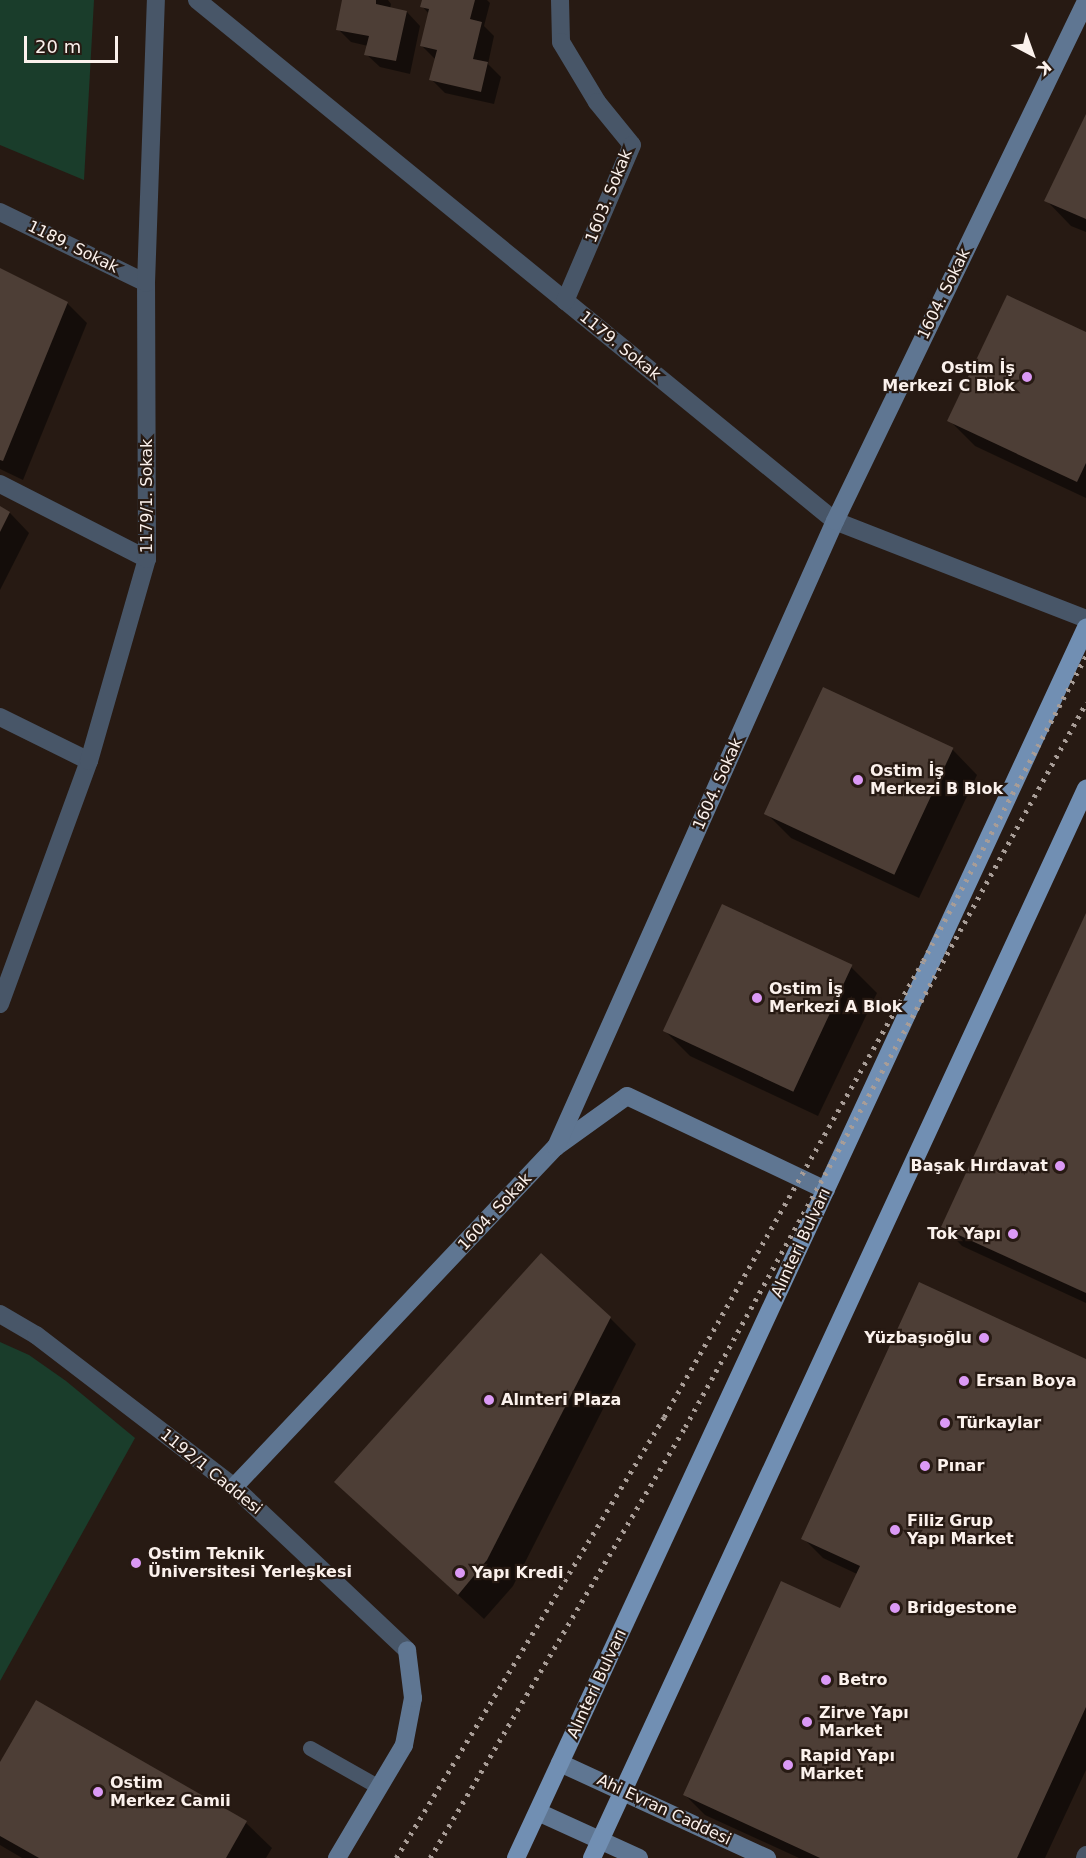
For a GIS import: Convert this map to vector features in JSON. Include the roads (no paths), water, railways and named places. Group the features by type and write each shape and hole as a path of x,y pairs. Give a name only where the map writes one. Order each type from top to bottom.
{"main road":[{"name":"Alınteri Bulvarı","path":"516,1858 1086,628"},
{"path":"592,1858 1086,789"}],"street":[{"name":"1179/1. Sokak","path":"2,993 89,761 147,560 146,282 156,0"},
{"name":"1179. Sokak","path":"197,0 835,521 1086,619"},
{"name":"1603. Sokak","path":"560,0 561,42 597,102 632,145 565,301"},
{"name":"1604. Sokak","path":"234,1487 556,1148 835,521 1086,2"},
{"name":"1189. Sokak","path":"0,212 146,282"},
{"path":"0,484 147,560"},
{"path":"0,717 89,761"},
{"path":"556,1148 627,1096 826,1190"},
{"name":"1192/1 Caddesi","path":"0,1314 36,1335 234,1487 407,1650 413,1698 404,1745 379,1786"},
{"name":"Ahi Evran Caddesi","path":"560,1763 767,1858"},
{"path":"337,1858 379,1786"},
{"path":"538,1812 639,1858"}],"lane":[{"path":"310,1748 379,1786"}],"railway":[{"path":"396,1858 664,1417 923,961 1086,656"},
{"path":"430,1858 685,1427 1086,703"}],"place":[{"name":"Ostim İş Merkezi C Blok","path":"1027,377"},
{"name":"Ostim İş Merkezi B Blok","path":"858,780"},
{"name":"Ostim İş Merkezi A Blok","path":"757,998"},
{"name":"Başak Hırdavat","path":"1060,1166"},
{"name":"Tok Yapı","path":"1013,1234"},
{"name":"Yüzbaşıoğlu","path":"984,1338"},
{"name":"Ersan Boya","path":"964,1381"},
{"name":"Alınteri Plaza","path":"489,1400"},
{"name":"Türkaylar","path":"945,1423"},
{"name":"Pınar","path":"925,1466"},
{"name":"Filiz Grup Yapı Market","path":"895,1530"},
{"name":"Ostim Teknik Üniversitesi Yerleşkesi","path":"136,1563"},
{"name":"Yapı Kredi","path":"460,1573"},
{"name":"Bridgestone","path":"895,1608"},
{"name":"Betro","path":"826,1680"},
{"name":"Zirve Yapı Market","path":"807,1722"},
{"name":"Rapid Yapı Market","path":"788,1765"},
{"name":"Ostim Merkez Camii","path":"98,1792"}]}
